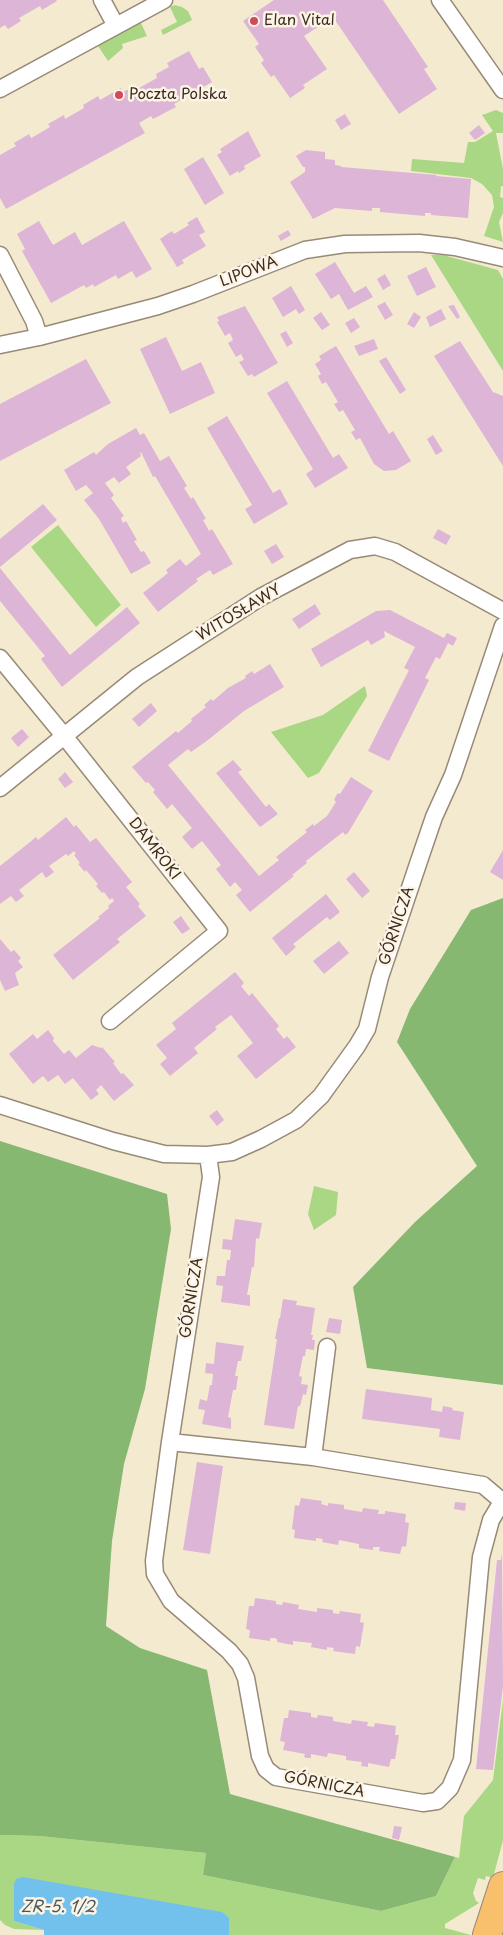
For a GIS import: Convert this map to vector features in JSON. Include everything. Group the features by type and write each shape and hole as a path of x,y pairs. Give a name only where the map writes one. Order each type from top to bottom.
{"highway":[{"path":"487,1935 503,1886"}],"street":[{"path":"102,0 116,26"},
{"path":"0,89 164,0"},
{"path":"440,0 503,90"},
{"name":"LIPOWA","path":"0,345 39,337 158,306 305,250 345,244 419,243 455,247 503,258"},
{"path":"0,255 34,321 39,337"},
{"name":"WITOSŁAWY","path":"0,788 137,677 262,597 350,550 374,546 395,552 503,611"},
{"name":"GÓRNICZA","path":"0,1105 113,1141 164,1154 208,1155 232,1152 261,1139 296,1120 322,1096 367,1029 380,977 420,858 434,817 452,775 503,626"},
{"name":"DAMROKI","path":"0,658 219,931 110,1021"},
{"name":"GÓRNICZA","path":"170,1442 313,1458 483,1485 503,1501 491,1520 481,1557 462,1760 450,1788 437,1801 423,1803 402,1800 276,1776 266,1769 260,1756 246,1678 240,1664 229,1651 171,1601 155,1574 155,1554 170,1442 211,1177 208,1155"},
{"path":"313,1458 327,1347"}],"green space":[{"path":"175,5 188,11 192,20 163,35 161,30 177,22 170,7"},
{"path":"140,21 147,36 122,44 123,48 108,61 98,46"},
{"path":"496,110 503,113 503,133 496,133 503,169 503,186 501,186 500,197 503,198 503,213 499,222 503,242 484,236 494,207 492,195 482,184 471,178 411,171 412,159 464,163 468,142 475,142 493,131 482,115"},
{"path":"431,255 443,255 498,270 503,279 503,371"},
{"path":"58,525 121,605 96,627 31,547"},
{"path":"365,686 367,696 319,773 308,778 271,732 323,715"},
{"path":"503,898 503,1385 367,1368 353,1287 415,1222 477,1166 397,1042 410,1009 471,910"},
{"path":"0,1141 167,1194 171,1229 145,1389 124,1464 112,1541 106,1626 140,1648 207,1670 230,1794 455,1857 436,1896 381,1911 203,1875 206,1853 39,1836 0,1835"},
{"path":"314,1186 338,1192 336,1215 314,1230 308,1214"},
{"path":"503,1700 503,1840 493,1878 486,1876 485,1880 478,1878 473,1893 476,1901 479,1903 445,1924 445,1928 471,1935 229,1935 229,1920 14,1884 14,1921 44,1930 14,1929 5,1925 0,1920 0,1835 39,1836 206,1853 203,1875 381,1911 436,1896 455,1857 459,1858 464,1816 493,1780"}],"water":[{"name":"ZR-5. 1/2","path":"23,1877 222,1912 229,1918 229,1935 44,1935 44,1930 14,1921 14,1884 16,1879"}],"building":[{"path":"0,0 57,1 42,10 40,6 19,18 21,21 8,29 5,25 0,28"},
{"path":"274,0 383,0 428,67 424,69 437,89 399,114 333,17 304,36 327,69 303,85 305,88 290,98 274,75 271,77 261,63 264,60 255,47 259,44 243,21"},
{"path":"189,51 199,69 203,67 212,82 174,104 176,107 153,119 151,116 139,123 145,133 6,209 0,198 0,155 16,146 14,143 29,134 31,138 50,127 48,124 64,115 65,119 84,108 83,105 98,96 100,100 121,88 123,92 137,85 139,88 157,78 156,74 169,67 167,63"},
{"path":"345,114 351,124 341,130 335,120"},
{"path":"479,125 485,133 475,140 469,133"},
{"path":"248,131 261,156 244,166 245,169 239,173 238,171 230,176 217,155 222,152 220,149"},
{"path":"306,150 325,152 325,159 335,160 335,165 341,167 471,179 468,218 431,215 431,213 425,213 425,216 380,212 380,208 372,208 372,211 335,208 313,219 290,182 305,172 305,167 303,167 296,156"},
{"path":"203,157 224,193 205,205 184,169"},
{"path":"197,217 205,232 199,235 206,246 182,260 184,263 177,267 160,239 172,231 174,234 189,225 187,223"},
{"path":"39,221 53,245 75,232 82,245 124,221 152,269 136,278 132,271 118,279 116,275 94,287 93,284 86,288 84,285 51,303 22,251 25,249 17,234"},
{"path":"288,230 291,235 281,241 278,236"},
{"path":"335,262 354,293 366,286 373,297 348,310 339,294 331,299 315,274"},
{"path":"426,267 436,287 417,296 407,276"},
{"path":"385,274 391,285 383,290 377,279"},
{"path":"291,286 305,310 299,314 296,309 283,317 272,298"},
{"path":"385,302 393,315 385,320 377,306"},
{"path":"454,305 460,317 457,319 448,306"},
{"path":"245,306 278,363 254,377 252,374 248,376 239,362 244,360 241,354 236,357 228,343 233,340 230,333 225,336 217,322 219,321 217,317"},
{"path":"441,309 446,319 430,327 426,317"},
{"path":"321,312 330,325 322,330 313,318"},
{"path":"414,312 421,317 414,328 407,324"},
{"path":"354,318 360,327 351,333 345,323"},
{"path":"286,331 293,343 287,347 280,334"},
{"path":"166,337 182,371 201,362 215,393 170,414 140,349"},
{"path":"374,339 378,349 359,356 354,346"},
{"path":"460,341 493,392 503,396 503,466 434,356"},
{"path":"336,346 389,434 393,431 411,461 396,470 384,471 374,464 360,438 356,440 351,432 355,430 343,410 339,412 334,404 338,402 326,382 322,384 318,376 321,374 315,364 321,360 319,356"},
{"path":"386,357 406,390 400,394 379,361"},
{"path":"86,359 111,403 0,461 0,404"},
{"path":"287,381 333,458 339,454 348,468 315,488 306,474 313,469 267,393"},
{"path":"227,416 273,493 280,489 288,504 254,524 245,509 252,505 207,428"},
{"path":"136,428 140,435 144,433 160,461 169,456 187,486 184,488 191,499 193,497 206,519 203,520 209,531 212,529 233,564 213,575 210,570 196,579 198,581 158,612 143,593 168,573 166,570 180,559 186,566 201,554 155,476 153,477 141,452 141,456 126,467 131,474 119,483 114,477 105,483 114,495 111,498 124,516 121,518 123,523 126,521 137,540 134,541 141,552 144,551 151,563 131,574 99,519 84,500 93,493 86,485 76,491 64,470 94,452 96,455 108,444"},
{"path":"433,435 443,451 436,455 427,439"},
{"path":"43,504 57,520 0,567 0,539"},
{"path":"438,529 451,536 446,545 433,538"},
{"path":"276,544 284,557 272,564 264,551"},
{"path":"0,568 70,655 127,607 140,623 62,687 41,659 45,656 0,601"},
{"path":"315,604 321,614 299,629 292,619"},
{"path":"390,610 444,638 447,633 457,638 453,646 448,643 440,659 436,657 425,678 429,680 389,761 368,751 409,670 404,668 415,647 384,631 385,637 371,645 368,640 321,667 311,649 376,611"},
{"path":"270,664 284,687 244,711 208,740 191,752 188,749 168,765 259,876 279,860 276,857 307,832 305,830 327,816 336,802 334,800 336,796 338,793 340,794 351,777 373,791 348,833 345,835 343,832 306,861 307,863 292,875 294,876 250,912 236,895 242,890 235,882 230,887 216,869 221,865 202,841 192,849 182,837 192,828 172,804 167,809 153,792 155,790 132,767 176,731 178,733 192,721 191,719 206,707 204,705 211,699 213,701 228,688 246,678 245,676 252,671 254,674"},
{"path":"151,703 157,711 139,727 132,719"},
{"path":"22,729 29,737 18,747 11,738"},
{"path":"233,760 242,770 238,772 266,807 269,804 278,814 260,827 216,773"},
{"path":"65,772 73,782 65,788 58,779"},
{"path":"66,817 74,827 76,825 90,842 96,838 132,882 126,887 140,904 138,906 146,916 117,939 120,942 73,980 53,955 100,918 98,917 114,901 112,898 110,900 104,892 102,893 96,886 98,884 78,864 80,863 74,855 76,854 74,851 68,856 66,854 49,866 54,872 46,878 42,872 19,890 24,896 16,902 11,896 0,904 0,866 36,837 38,840"},
{"path":"503,850 503,880 490,872"},
{"path":"354,872 370,891 362,898 346,879"},
{"path":"326,894 340,912 330,920 327,917 293,944 296,947 286,956 272,938"},
{"path":"181,916 190,929 182,934 173,922"},
{"path":"0,939 11,952 14,950 21,958 18,961 23,967 15,973 19,985 5,991 0,980"},
{"path":"339,941 349,953 324,974 313,961"},
{"path":"235,972 244,983 241,986 249,996 252,993 279,1026 276,1029 284,1039 287,1036 296,1047 256,1079 237,1056 253,1043 231,1015 215,1027 217,1029 194,1048 198,1053 170,1076 160,1064 167,1058 156,1045 176,1029 172,1023"},
{"path":"48,1030 54,1038 53,1041 64,1054 69,1050 76,1058 92,1045 102,1047 115,1062 113,1063 121,1074 123,1073 134,1085 114,1101 101,1085 96,1090 99,1094 91,1100 73,1078 65,1084 58,1075 48,1082 43,1076 33,1084 9,1054 33,1034 37,1039"},
{"path":"217,1110 224,1120 217,1126 209,1116"},
{"path":"235,1219 262,1223 259,1239 256,1238 254,1267 252,1267 247,1295 250,1295 250,1306 221,1302 223,1286 216,1285 217,1276 225,1276 227,1260 230,1260 231,1250 222,1249 223,1239 232,1240"},
{"path":"283,1299 297,1301 296,1305 315,1308 311,1335 313,1335 312,1340 315,1340 314,1350 306,1349 299,1376 302,1377 301,1384 308,1385 306,1395 303,1394 300,1406 298,1406 294,1429 264,1425 277,1339 275,1339"},
{"path":"329,1318 342,1320 340,1334 326,1332"},
{"path":"216,1342 244,1346 241,1361 238,1361 235,1376 238,1376 236,1390 233,1390 228,1417 231,1418 231,1429 202,1424 205,1410 198,1409 200,1399 207,1401 210,1385 212,1385 213,1374 205,1373 206,1363 214,1364"},
{"path":"366,1389 432,1398 431,1410 442,1412 443,1406 464,1412 460,1440 439,1437 440,1429 362,1419"},
{"path":"197,1462 223,1466 210,1554 183,1550"},
{"path":"301,1498 322,1501 321,1504 328,1506 328,1503 344,1505 344,1509 362,1512 363,1508 379,1510 378,1514 385,1514 385,1511 406,1514 405,1522 409,1523 406,1547 402,1546 400,1554 379,1551 380,1547 373,1547 373,1550 359,1548 359,1544 339,1540 338,1545 322,1542 323,1539 316,1538 316,1541 294,1538 295,1530 292,1529 295,1505 299,1506"},
{"path":"455,1502 466,1503 465,1511 454,1509"},
{"path":"502,1553 503,1686 493,1770 476,1769 497,1560 501,1560"},
{"path":"255,1598 276,1601 276,1604 282,1605 283,1602 299,1605 298,1609 317,1612 317,1608 333,1610 333,1613 339,1614 340,1611 361,1614 360,1622 364,1623 360,1647 356,1646 355,1654 333,1651 334,1648 327,1647 327,1650 311,1647 312,1643 293,1641 293,1645 277,1642 277,1639 274,1638 270,1638 270,1641 249,1638 250,1630 246,1629 249,1606 254,1606"},
{"path":"289,1710 311,1713 311,1717 317,1718 318,1715 333,1717 333,1721 351,1724 352,1720 368,1722 367,1726 374,1727 375,1723 396,1726 395,1735 399,1735 395,1759 391,1759 389,1767 368,1763 368,1767 361,1766 362,1762 346,1760 346,1756 328,1753 327,1757 311,1754 311,1758 307,1758 304,1757 305,1754 283,1750 285,1742 280,1741 284,1718 288,1718"},
{"path":"394,1826 402,1827 399,1840 392,1838"}],"place":[{"name":"Elan Vital","path":"254,21"},
{"name":"Poczta Polska","path":"119,95"}]}
